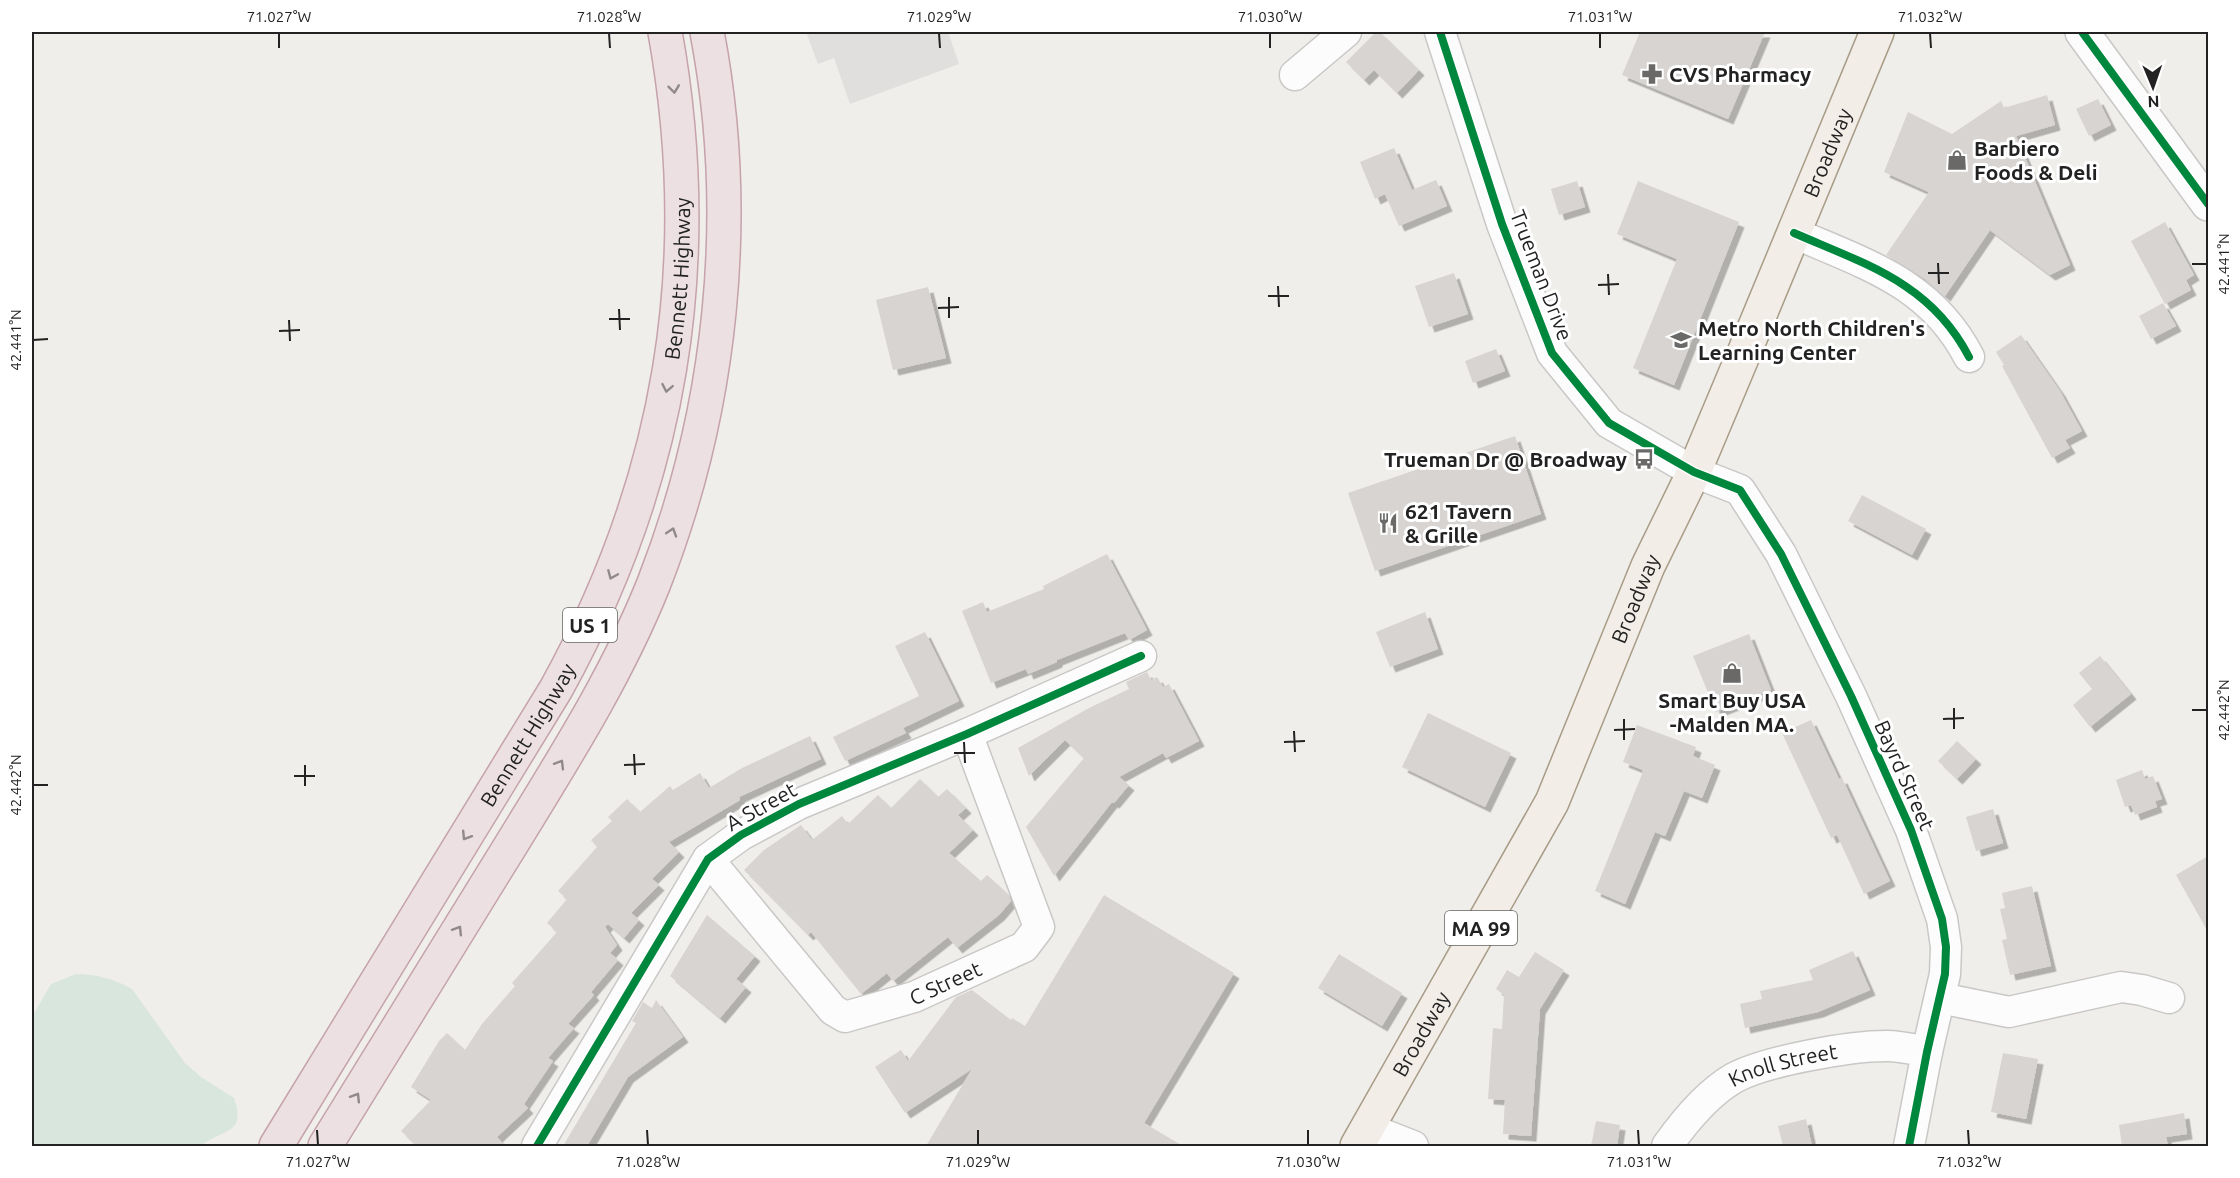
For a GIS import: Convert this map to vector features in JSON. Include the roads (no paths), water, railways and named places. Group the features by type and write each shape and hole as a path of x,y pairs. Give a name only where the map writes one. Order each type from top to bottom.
{"highway":[{"name":"Bennett Highway","path":"276,1146 561,680 601,602 633,518 650,462 671,365 681,267 683,218 678,120 665,32"},
{"name":"Bennett Highway","path":"326,1146 588,717 633,630 670,539 690,471 708,395 721,297 724,197 722,148 707,32"}],"main road":[{"name":"Broadway","path":"1362,1137 1552,802 1648,566 1694,472 1877,32"}],"street":[{"path":"1296,75 1346,32"},
{"name":"Trueman Drive","path":"1440,32 1502,224 1551,352 1609,423 1694,472"},
{"path":"2082,32 2208,204"},
{"path":"1794,233 1878,268 1925,300 1959,338 1969,357"},
{"name":"Bayrd Street","path":"1694,472 1740,490 1781,554 1851,696 1911,830 1942,919 1946,947 1945,974 1909,1146"},
{"name":"A Street","path":"537,1146 708,860 741,835 799,804 967,734 1141,656"},
{"name":"C Street","path":"708,860 833,1010 845,1017 914,997 1024,947 1039,927 967,734"},
{"path":"1940,998 2009,1012 2121,987 2169,998"},
{"name":"Knoll Street","path":"1667,1146 1679,1130 1723,1086 1745,1072 1859,1048 1886,1046 1927,1052"},
{"path":"1362,1137 1413,1146"}],"place":[{"name":"CVS Pharmacy","path":"1652,74"},
{"name":"Barbiero Foods & Deli","path":"1957,160"},
{"name":"Metro North Children's Learning Center","path":"1681,340"},
{"name":"Trueman Dr @ Broadway","path":"1644,459"},
{"name":"621 Tavern & Grille","path":"1388,523"},
{"name":"Smart Buy USA -Malden MA.","path":"1732,673"}]}
